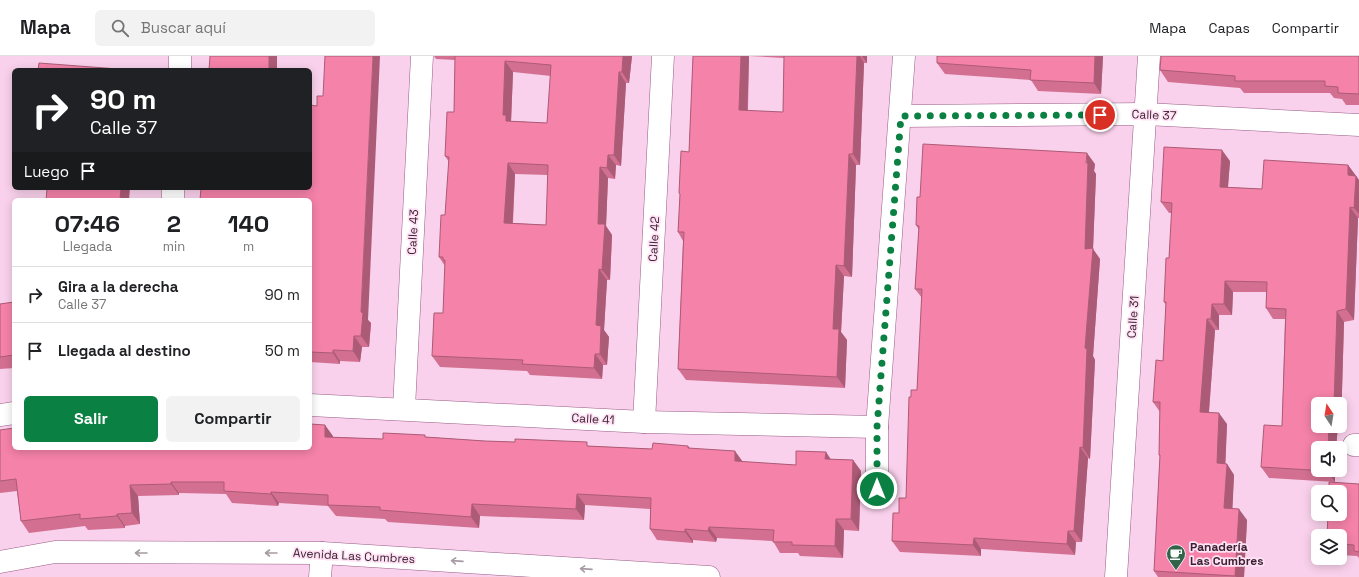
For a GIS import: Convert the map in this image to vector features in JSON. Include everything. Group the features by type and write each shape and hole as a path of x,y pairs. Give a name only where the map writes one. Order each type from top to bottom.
{"street":[{"path":"180,56 180,68"},
{"name":"Calle 43","path":"404,408 422,56"},
{"name":"Calle 42","path":"644,422 663,56"},
{"path":"877,489 877,427 901,116 904,56"},
{"name":"Calle 31","path":"1116,577 1149,56"},
{"name":"Calle 37","path":"901,116 1146,114 1359,125"},
{"name":"Calle 41","path":"312,405 404,408 644,422 877,427"},
{"path":"0,415 12,413"},
{"name":"Avenida Las Cumbres","path":"0,562 55,552 322,553 709,577"},
{"path":"320,577 322,553"}],"building":[{"path":"210,56 269,56 269,68 209,68"},
{"path":"325,56 373,56 361,336 354,336 353,351 333,350 333,353 312,352 312,198 200,198 201,190 312,190 312,105 317,106 317,96 323,96"},
{"path":"455,56 623,56 622,72 619,72 614,155 608,155 607,168 600,167 598,224 605,224 602,270 599,269 596,325 601,326 600,354 595,354 594,368 522,364 523,360 432,356 434,313 443,313 445,260 443,260 443,257 439,257 441,215 445,215 449,157 445,156 447,112 454,112","holes":["505,61 551,65 547,123 506,121 506,115 503,115","508,163 548,165 546,225 504,223"]},
{"path":"693,56 741,56 739,110 783,112 784,56 857,56 853,154 849,154 844,266 836,265 833,329 839,329 837,377 678,369 684,232 678,232 681,151 689,152"},
{"path":"937,56 1095,56 1094,83 1030,80 1031,70 937,63"},
{"path":"1161,56 1359,56 1359,94 1338,93 1338,87 1325,86 1325,81 1235,81 1235,76 1160,70"},
{"path":"39,63 105,68 38,68"},
{"path":"923,144 1087,153 1086,163 1088,163 1085,249 1093,248 1085,348 1087,349 1083,448 1080,447 1074,531 1068,531 1067,544 974,538 973,545 892,541 893,513 899,513 899,498 906,498 909,397 911,397 911,390 917,390 922,289 915,289 919,226 916,225 917,197 920,197"},
{"path":"1164,147 1222,150 1220,187 1262,189 1264,160 1348,165 1348,175 1356,176 1354,208 1350,207 1346,309 1337,311 1334,397 1311,397 1311,433 1329,433 1328,441 1311,441 1311,470 1261,467 1264,425 1282,426 1286,309 1266,308 1267,282 1225,281 1224,304 1212,304 1211,319 1207,319 1200,412 1219,413 1217,463 1227,464 1224,508 1239,509 1235,576 1154,571 1160,455 1160,402 1153,402 1156,360 1163,361 1166,302 1164,302 1166,258 1169,258 1172,203 1161,202"},
{"path":"47,190 121,190 120,198 46,198"},
{"path":"12,302 12,355 0,357 0,304"},
{"path":"312,424 325,425 325,437 383,439 383,433 425,435 425,437 485,441 515,442 515,439 587,442 587,446 652,449 653,443 688,446 688,448 735,451 735,461 796,465 796,451 826,452 825,459 853,460 851,519 836,519 835,546 792,545 792,542 773,542 774,530 709,527 708,531 685,529 685,532 650,529 651,498 577,494 576,509 472,504 471,517 380,510 380,507 328,505 328,495 224,491 224,482 171,482 171,484 130,485 132,513 117,514 117,516 80,519 80,514 21,521 16,479 0,481 0,430 12,428 12,450 312,450"},
{"path":"1329,482 1359,484 1359,552 1354,551 1354,545 1347,544 1347,529 1327,529 1328,521 1347,521 1347,485 1329,485"}],"place":[{"name":"Panadería Las Cumbres","path":"1176,571"}],"route":[{"path":"877,489 877,427 901,116 1100,115"}]}
